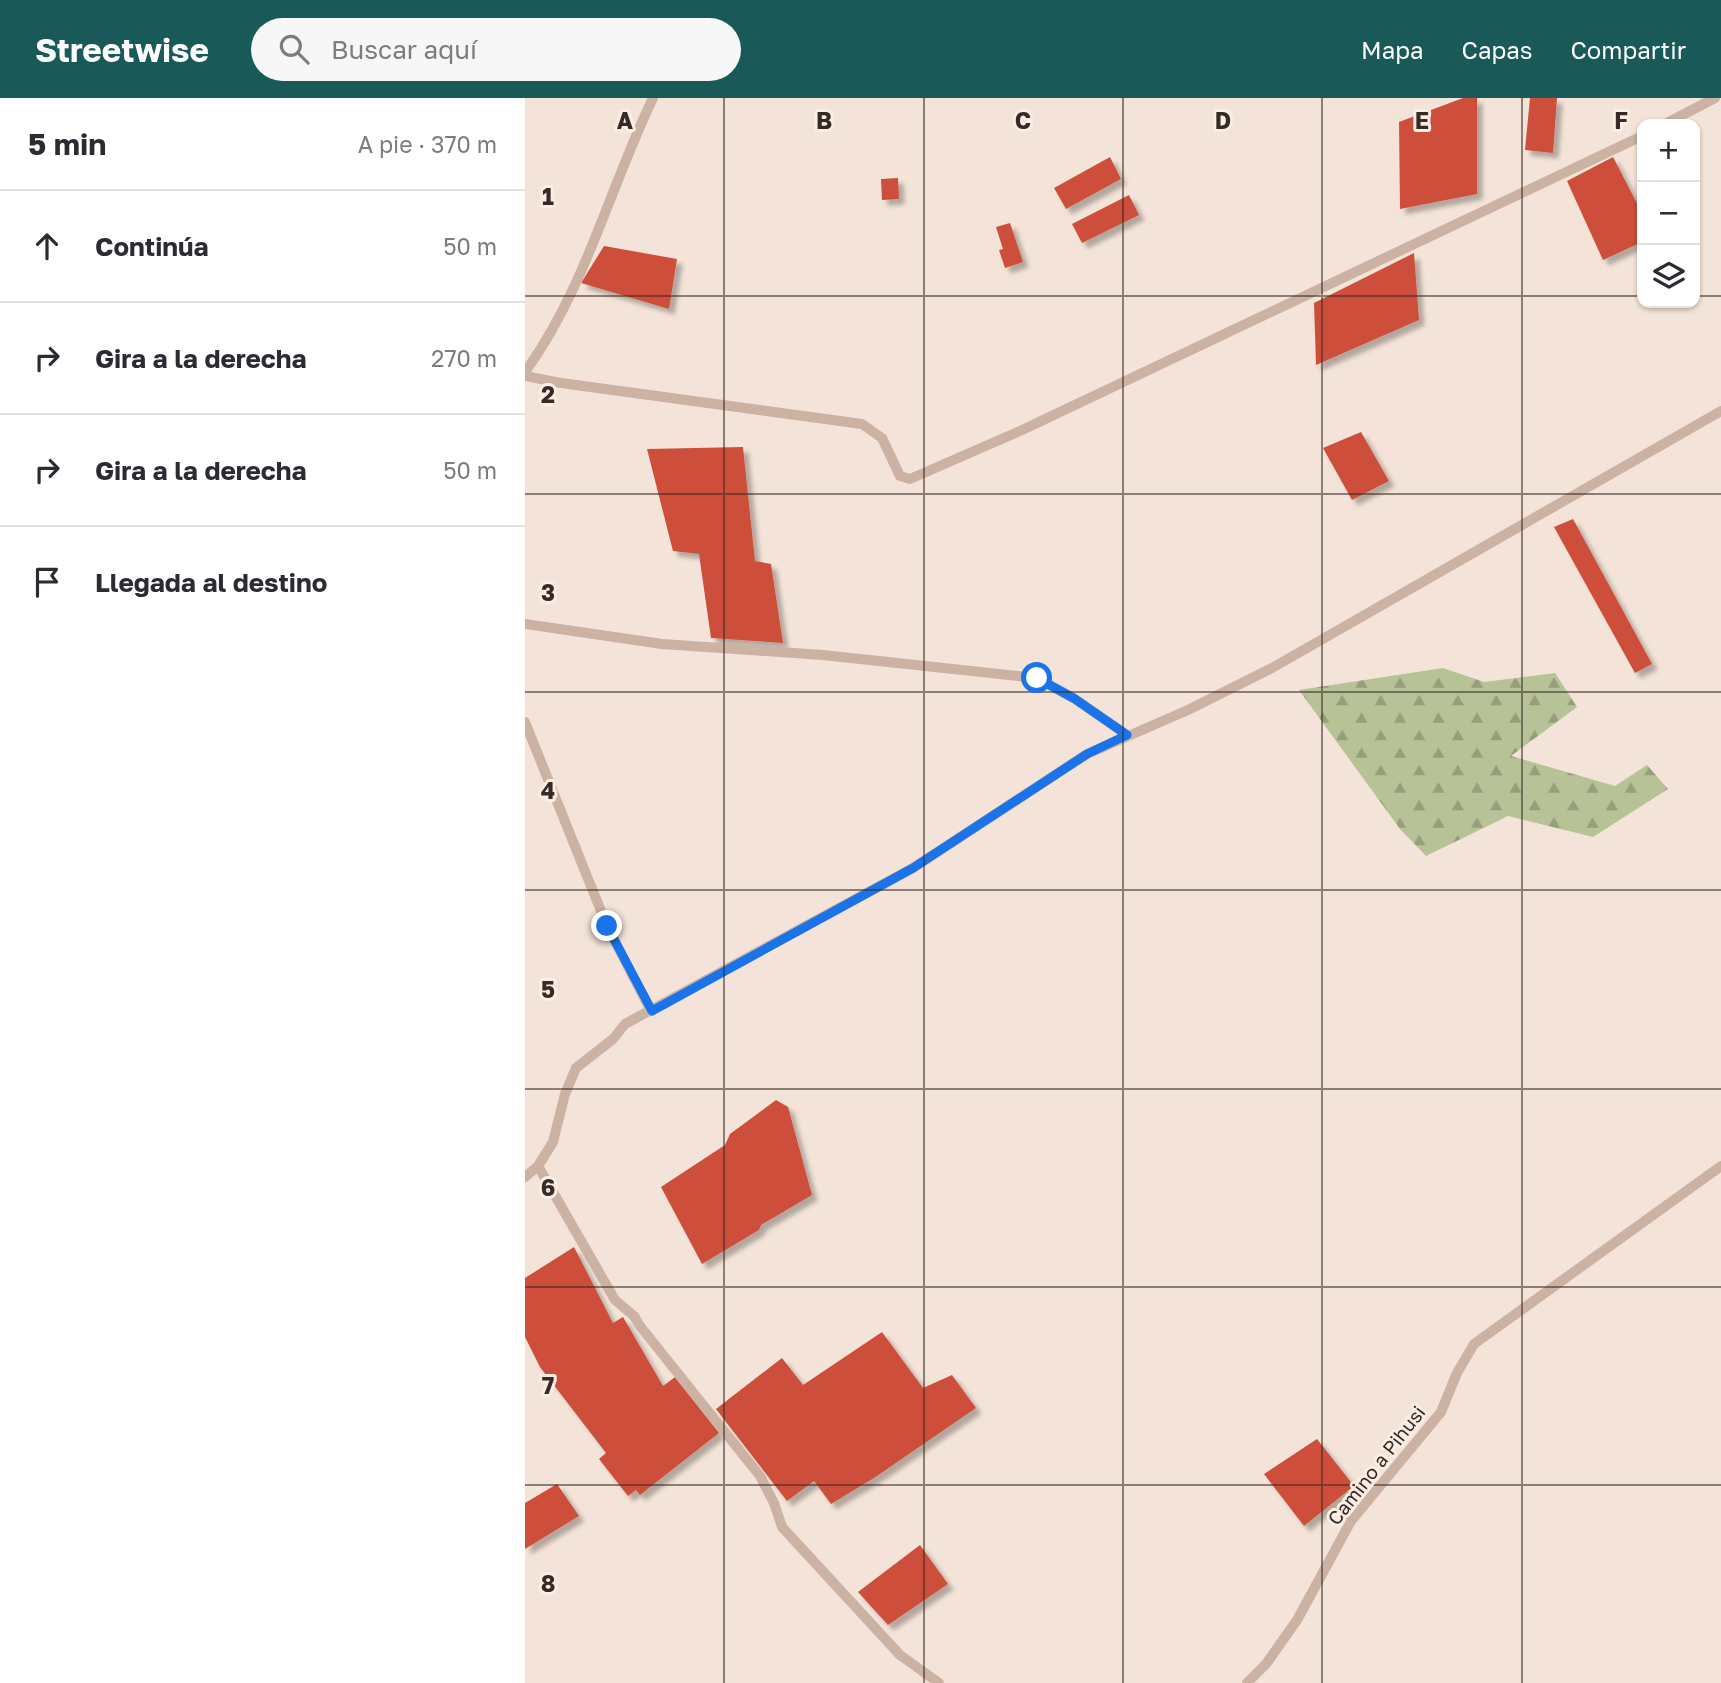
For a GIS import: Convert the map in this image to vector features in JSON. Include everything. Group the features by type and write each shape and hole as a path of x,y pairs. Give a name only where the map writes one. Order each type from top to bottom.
{"street":[{"path":"653,98 614,185 594,245 547,343 525,374 561,383 862,424 883,438 900,476 910,479 1045,419 1637,138"},
{"path":"1675,119 1715,98"},
{"path":"525,1177 538,1166 553,1142 565,1094 576,1068 613,1039 625,1024 913,868 1087,754 1188,710 1272,668 1721,411"},
{"path":"525,624 662,644 823,655 1037,678 1075,699 1127,735"},
{"path":"525,722 607,926 652,1011"},
{"path":"538,1166 615,1300 634,1316 760,1476 774,1503 782,1527 901,1655 939,1683"},
{"name":"Camino a Pihusi","path":"1247,1683 1266,1664 1297,1620 1351,1521 1441,1412 1457,1373 1473,1344 1721,1166"}],"green space":[{"path":"1443,668 1484,682 1555,673 1577,707 1511,756 1615,786 1647,765 1668,789 1593,837 1508,816 1426,856 1400,829 1299,690"}],"building":[{"path":"1463,98 1477,98 1477,194 1400,209 1399,122"},
{"path":"1530,98 1557,98 1553,153 1525,150"},
{"path":"1110,157 1121,179 1066,209 1054,188"},
{"path":"1613,157 1637,203 1637,244 1603,260 1567,181"},
{"path":"898,178 899,199 882,200 881,179"},
{"path":"1129,195 1139,215 1082,243 1072,224"},
{"path":"1010,223 1023,262 1005,268 999,250 1003,249 996,227"},
{"path":"604,246 677,259 669,309 581,283"},
{"path":"1414,253 1419,320 1316,365 1314,303"},
{"path":"1361,432 1389,481 1352,500 1323,448"},
{"path":"743,447 755,561 771,564 783,643 711,638 699,554 673,551 647,449"},
{"path":"1573,519 1652,664 1635,673 1554,527"},
{"path":"776,1100 788,1107 812,1195 702,1264 661,1187 725,1145 730,1134"},
{"path":"574,1247 613,1323 623,1317 663,1386 675,1377 719,1433 640,1495 636,1490 628,1496 599,1459 606,1453 540,1367 525,1337 525,1278"},
{"path":"882,1332 923,1388 952,1375 976,1408 831,1504 814,1481 787,1501 716,1409 782,1358 803,1385"},
{"path":"1317,1439 1354,1486 1304,1526 1264,1474"},
{"path":"557,1484 579,1516 525,1549 525,1503"},
{"path":"920,1545 948,1584 888,1625 858,1592"}],"route":[{"path":"607,926 652,1011 913,868 1087,754 1127,735 1075,699 1037,678"}]}
